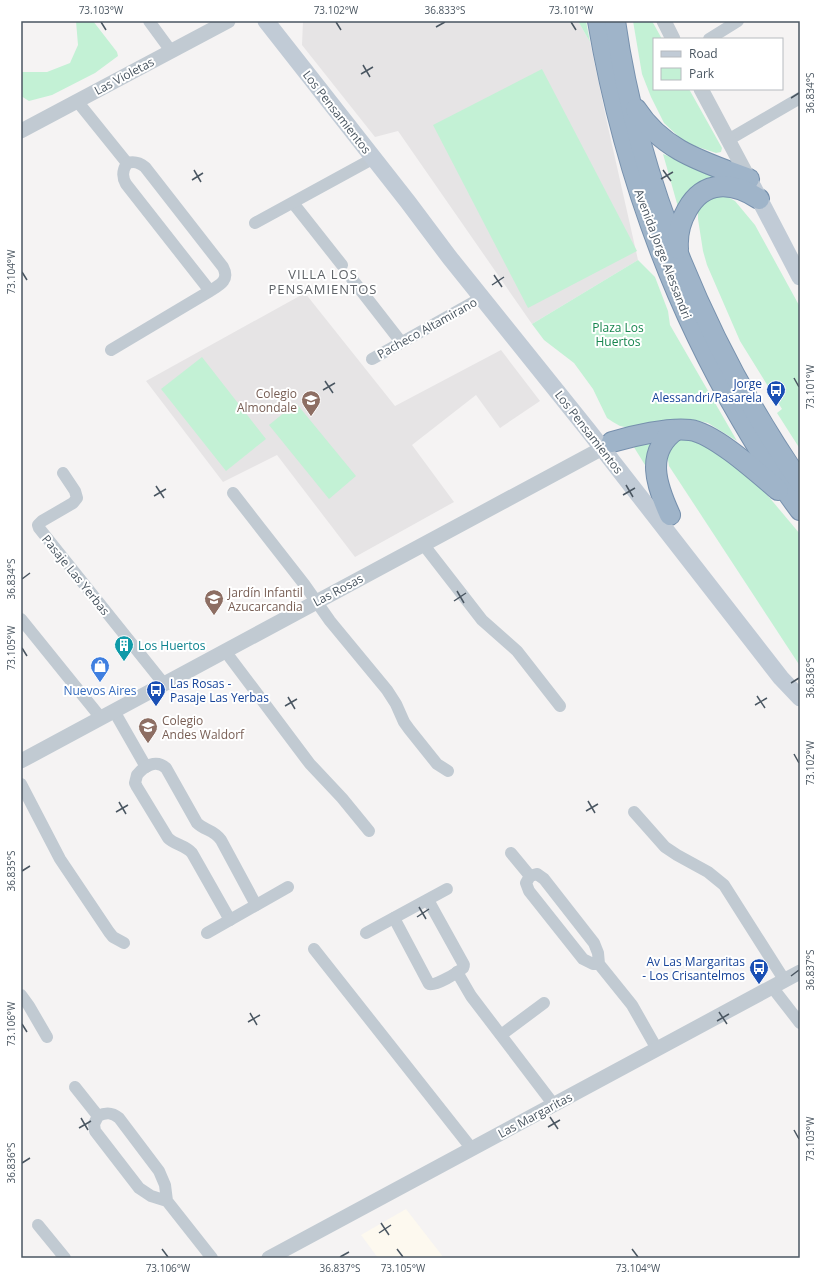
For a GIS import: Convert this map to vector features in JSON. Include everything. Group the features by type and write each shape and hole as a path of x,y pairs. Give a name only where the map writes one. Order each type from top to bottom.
{"highway":[{"name":"Avenida Jorge Alessandri","path":"598,21 612,94 623,137 645,212 667,270 696,337 730,401 771,469 798,508"},
{"name":"Avenida Jorge Alessandri","path":"620,24 630,99 653,182 678,253 701,307 732,369 765,428 800,482"},
{"path":"630,99 649,126 675,148 702,161 749,179"},
{"path":"678,253 678,237 681,222 689,206 700,193 708,189 724,186 742,190 759,199"},
{"path":"670,515 663,501 657,478 656,460 661,445 669,435 676,430"},
{"path":"607,445 650,433 676,430 701,432 752,468 798,508"}],"main road":[{"name":"Los Pensamientos","path":"266,21 374,158 481,298 607,445 670,515 800,693"},
{"path":"278,21 282,38 286,45"},
{"path":"749,179 800,277"},
{"name":"Los Pensamientos","path":"408,202 456,251 490,291 781,678 800,698"}],"street":[{"path":"149,21 171,51"},
{"name":"Las Violetas","path":"21,131 228,21"},
{"path":"664,21 673,38"},
{"path":"711,38 738,21"},
{"path":"701,90 749,179"},
{"path":"728,140 800,98"},
{"path":"77,101 127,163"},
{"path":"255,223 374,158"},
{"path":"112,350 210,291 224,282 226,277 226,272 223,267 144,167 135,162 127,163"},
{"path":"127,163 123,172 124,180 210,291"},
{"path":"292,203 342,265"},
{"path":"352,279 401,342"},
{"name":"Pacheco Altamirano","path":"372,358 481,298"},
{"name":"Las Rosas","path":"21,761 607,445"},
{"name":"Pasaje Las Yerbas","path":"63,473 75,491 77,498 73,503 42,521 38,525 39,528 164,684"},
{"path":"233,493 330,621 387,690 409,730 437,764 448,771"},
{"path":"423,544 482,620 517,651 560,706"},
{"path":"21,619 107,714 146,767"},
{"path":"225,651 310,764 342,798 369,831"},
{"path":"230,920 192,853 186,847 173,843 168,838 137,787 135,783 136,775 146,767 155,763 163,765 166,768 197,823 214,832 221,840 256,905"},
{"path":"21,784 60,859 86,895 109,932 113,937 124,943"},
{"path":"634,812 664,847 708,872 724,885 800,1023"},
{"path":"511,853 530,876"},
{"path":"530,876 537,874 544,879 594,943 598,953 599,964 635,1009 657,1049"},
{"path":"530,876 527,887 534,897 583,959 593,964 599,964"},
{"path":"207,933 288,887"},
{"path":"366,933 447,889"},
{"path":"394,918 429,984 433,985 457,972 463,968 464,965 428,900"},
{"path":"314,949 472,1149"},
{"path":"457,972 468,992 554,1105"},
{"name":"Las Margaritas","path":"269,1258 800,972"},
{"path":"21,995 47,1037"},
{"path":"501,1035 544,1003"},
{"path":"75,1087 98,1116"},
{"path":"167,1201 151,1196 140,1188 95,1131 94,1124 98,1116 107,1112 112,1113 119,1118 159,1170 167,1201 212,1258"},
{"path":"38,1225 65,1258"}],"shaded area":[{"path":"303,21 578,21 590,42 638,260 532,324 398,131 375,137 302,45"},
{"name":"Colegio Almondale","path":"305,293 395,406 501,350 540,401 500,428 476,395 412,445 454,502 355,557 277,455 223,482 146,381"},
{"path":"406,1209 444,1258 378,1258 361,1235"}],"green space":[{"path":"76,21 93,21 117,52 118,56 95,73 52,95 29,101 21,96 21,72 47,72 70,63 78,45"},
{"path":"578,21 586,21 590,42"},
{"path":"633,21 652,21 661,38 653,38 653,90 690,90 722,148 721,152 716,153 692,145 679,137 664,123 651,97 642,74"},
{"path":"542,69 637,251 528,308 433,125"},
{"path":"663,154 716,175 717,177 704,181 694,187 689,191 678,207"},
{"path":"724,195 735,201 755,225 800,307 800,449 777,413 782,409 740,341 707,265 703,251 698,210 705,199"},
{"name":"Plaza Los Huertos","path":"638,260 655,277 668,311 670,325 737,441 708,423 694,420 675,421 630,428 620,426 607,418 593,389 574,363 544,340 532,324"},
{"path":"202,357 266,439 226,471 161,389"},
{"path":"296,403 356,476 329,499 269,425"},
{"path":"660,435 648,464 645,465 632,444"},
{"path":"694,436 758,484 800,534 800,666 669,466 667,454 673,441"}],"place":[{"name":"Jorge Alessandri/Pasarela","path":"776,407"},
{"name":"Colegio Almondale","path":"311,417"},
{"name":"Jardín Infantil Azucarcandia","path":"214,616"},
{"name":"Los Huertos","path":"124,662"},
{"name":"Nuevos Aires","path":"100,683"},
{"name":"Las Rosas - Pasaje Las Yerbas","path":"156,707"},
{"name":"Colegio Andes Waldorf","path":"148,744"},
{"name":"Av Las Margaritas - Los Crisantelmos","path":"759,985"}],"district":[{"name":"VILLA LOS PENSAMIENTOS","path":"323,282"}]}
